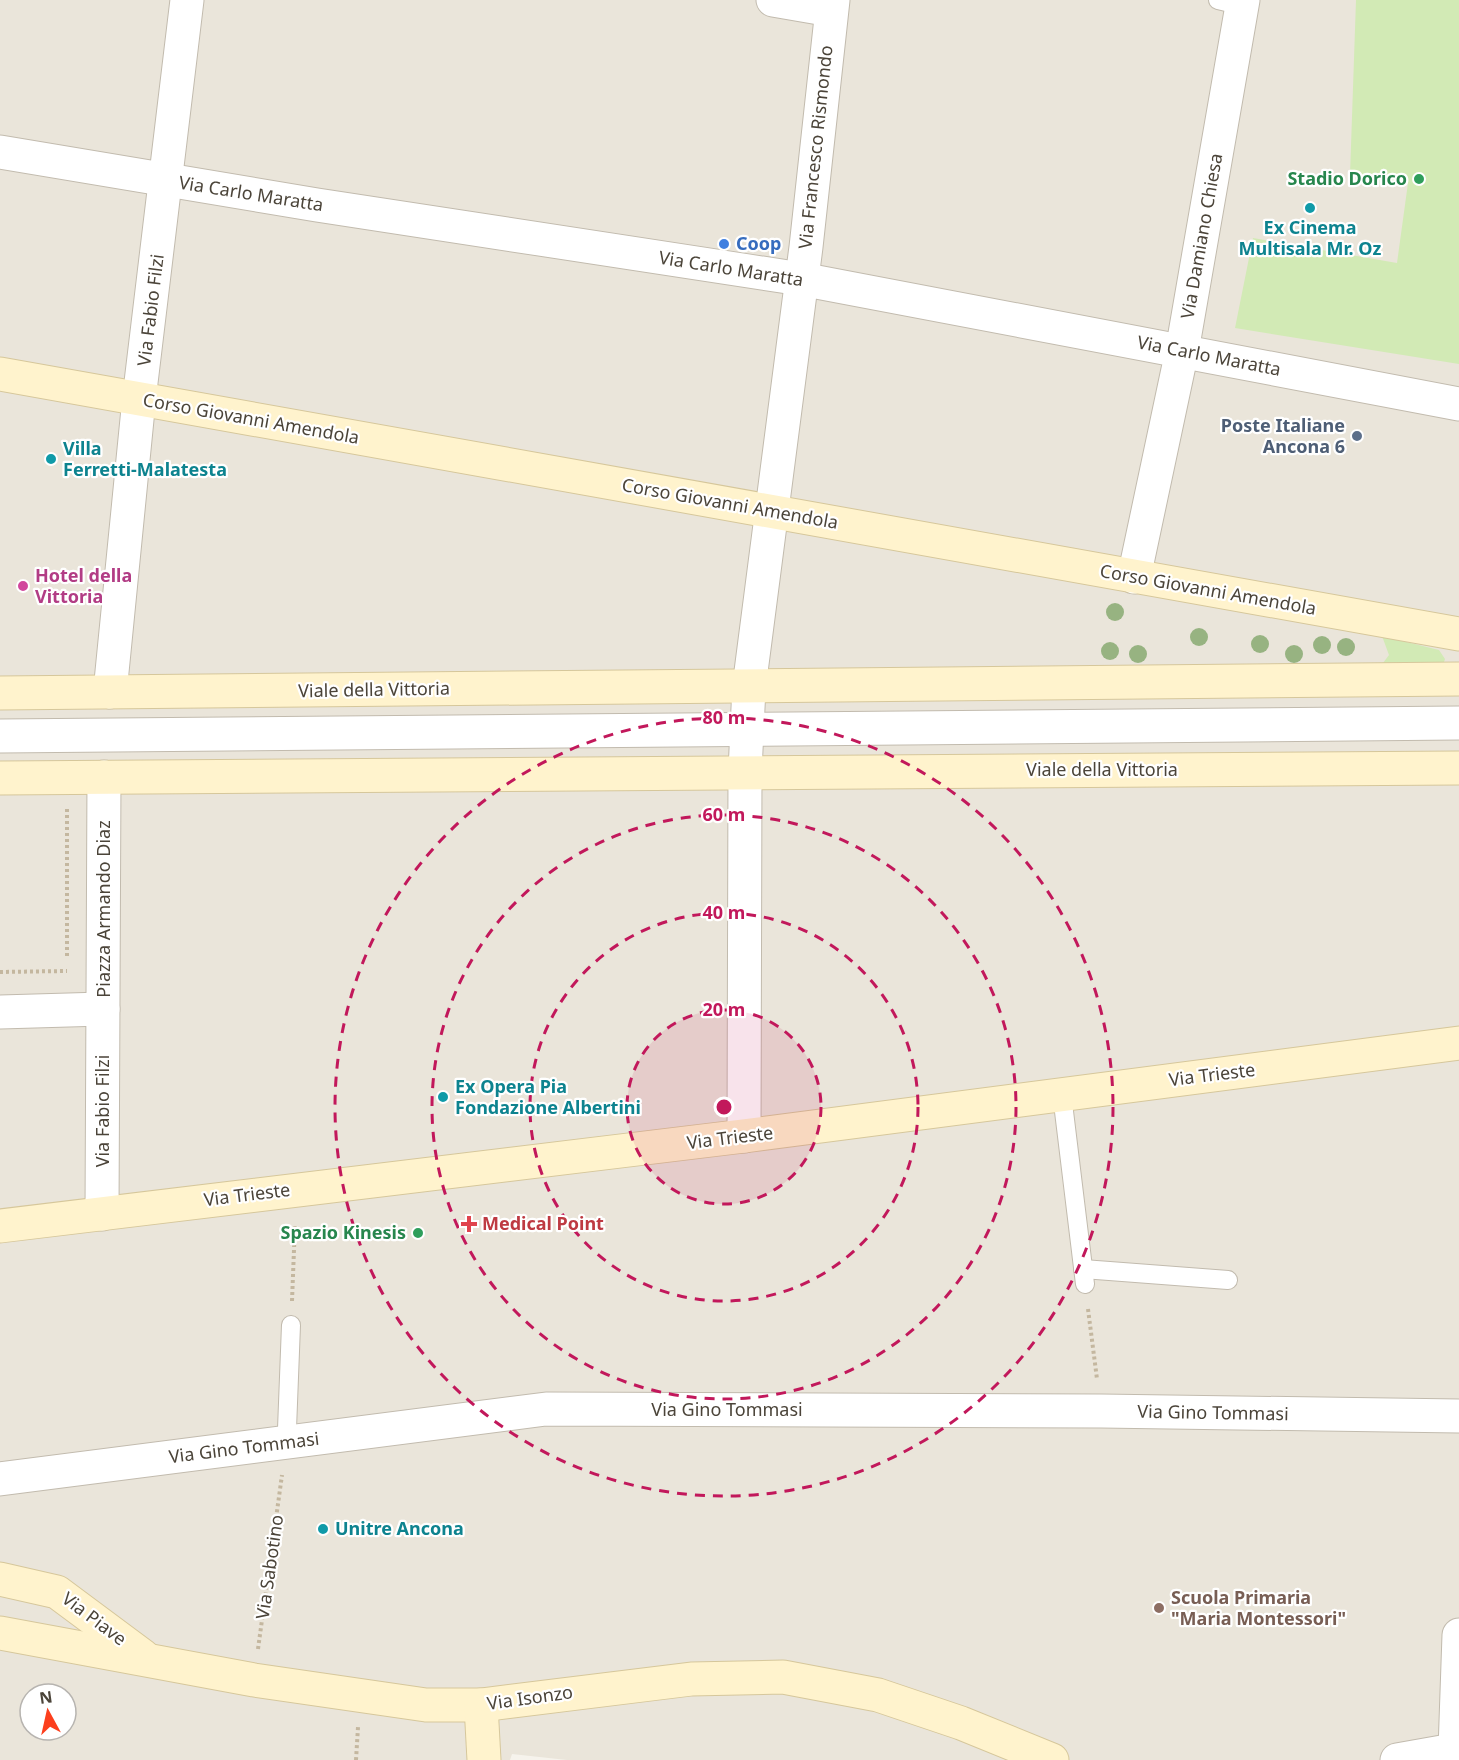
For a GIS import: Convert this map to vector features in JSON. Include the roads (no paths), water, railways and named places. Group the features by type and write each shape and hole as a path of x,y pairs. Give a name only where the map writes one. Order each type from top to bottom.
{"street":[{"name":"Via Fabio Filzi","path":"110,692 139,399 187,0"},
{"path":"773,0 832,5"},
{"name":"Via Damiano Chiesa","path":"1134,577 1182,351 1234,2"},
{"name":"Via Francesco Rismondo","path":"748,687 801,279 832,5"},
{"name":"Via Carlo Maratta","path":"0,152 167,181 801,279 1459,404"},
{"name":"Corso Giovanni Amendola","path":"0,374 1459,634"},
{"name":"Viale della Vittoria","path":"0,693 1459,679"},
{"path":"744,1136 745,771 748,687"},
{"path":"0,736 1459,723"},
{"name":"Viale della Vittoria","path":"0,778 745,771 1459,768"},
{"name":"Piazza Armando Diaz","path":"0,1012 104,1009 104,777"},
{"name":"Via Fabio Filzi","path":"102,1214 104,1009"},
{"name":"Via Trieste","path":"0,1226 744,1136 1459,1044"},
{"name":"Via Gino Tommasi","path":"0,1479 546,1409 1101,1411 1459,1416"},
{"name":"Via Piave","path":"0,1579 57,1592 149,1660"},
{"path":"45,1641 60,1635 69,1621 68,1611 57,1592"},
{"name":"Via Isonzo","path":"0,1633 360,1696 426,1705 482,1705 691,1679 783,1677 878,1695 962,1722 1053,1760"},
{"path":"1397,1760 1457,1749 1459,1635"},
{"path":"482,1705 484,1760"}],"lane":[{"path":"1062,1095 1084,1276 1228,1280"},
{"path":"287,1430 291,1325"}],"place":[{"name":"Stadio Dorico","path":"1419,179"},
{"name":"Ex Cinema Multisala Mr. Oz","path":"1310,208"},
{"name":"Coop","path":"724,244"},
{"name":"Poste Italiane Ancona 6","path":"1357,436"},
{"name":"Villa Ferretti-Malatesta","path":"51,459"},
{"name":"Hotel della Vittoria","path":"23,586"},
{"name":"Ex Opera Pia Fondazione Albertini","path":"443,1097"},
{"name":"Medical Point","path":"469,1224"},
{"name":"Spazio Kinesis","path":"418,1233"},
{"name":"Unitre Ancona","path":"323,1529"},
{"name":"Scuola Primaria \"Maria Montessori\"","path":"1159,1608"}]}
